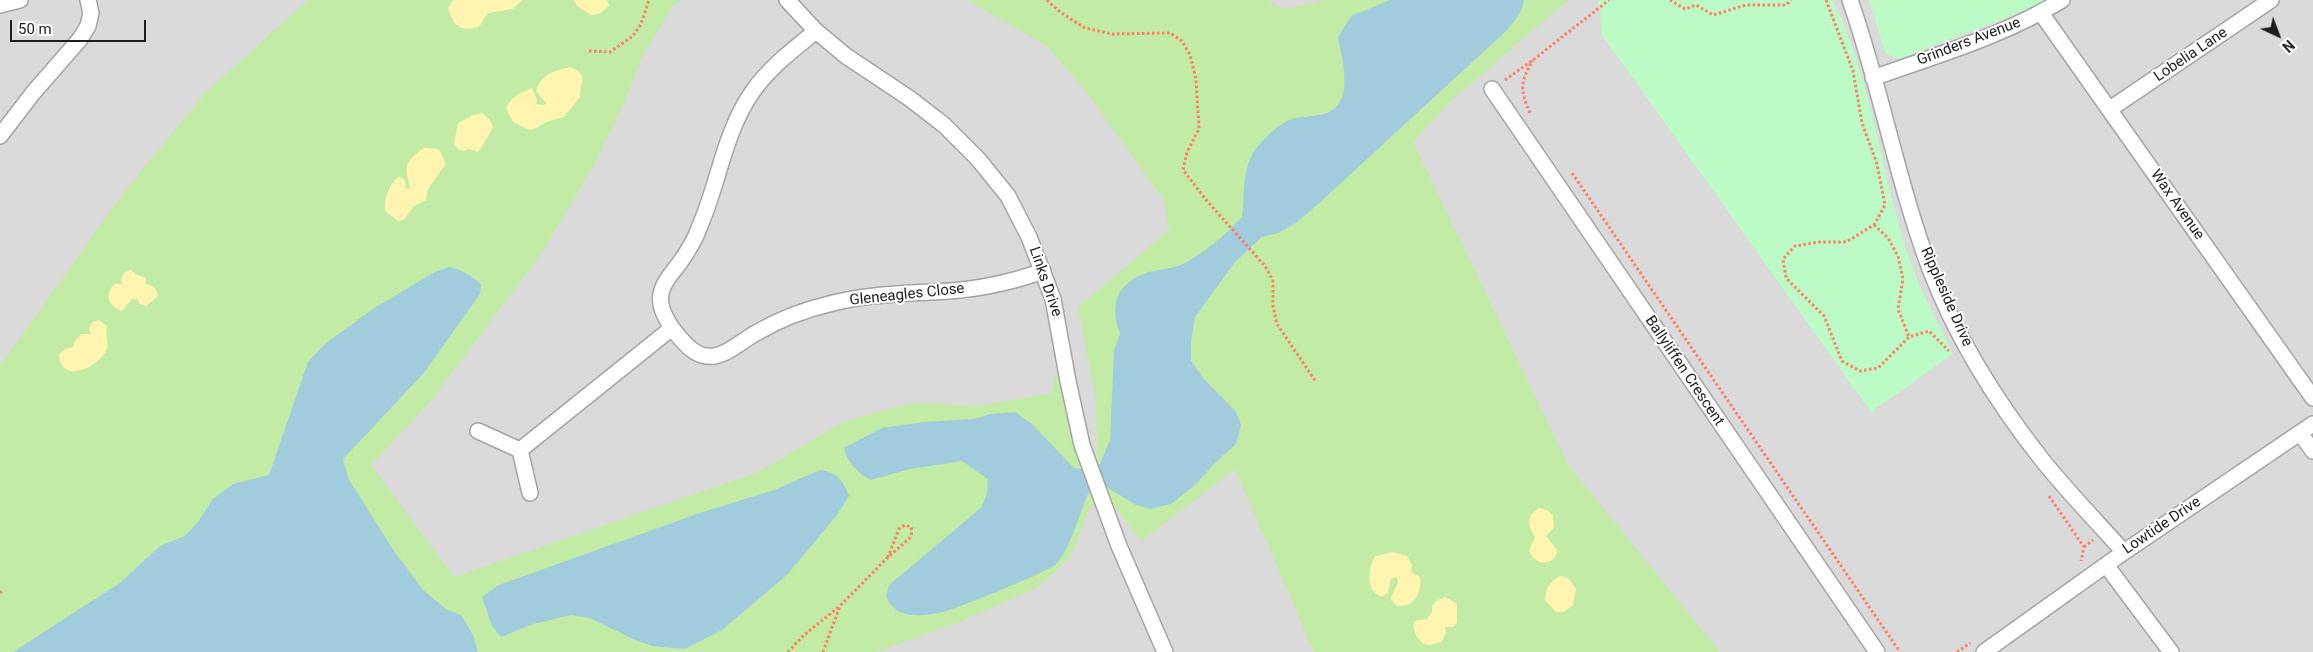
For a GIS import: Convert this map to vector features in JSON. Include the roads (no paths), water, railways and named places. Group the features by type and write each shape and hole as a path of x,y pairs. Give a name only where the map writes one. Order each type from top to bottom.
{"street":[{"path":"0,5 20,0"},
{"path":"0,136 33,93 80,39 88,26 91,13 88,0"},
{"name":"Links Drive","path":"787,0 816,31 863,68 909,98 944,125 978,159 1008,196 1029,237 1043,271 1058,319 1068,381 1082,445 1119,546 1165,652"},
{"name":"Rippleside Drive","path":"1850,0 1907,202 1931,270 1960,332 1986,379 2043,461 2124,552"},
{"name":"Grinders Avenue","path":"1873,78 1975,41 2041,13 2062,0"},
{"name":"Lobelia Lane","path":"2110,109 2271,0"},
{"name":"Wax Avenue","path":"2041,13 2313,398"},
{"name":"Gleneagles Close","path":"816,31 767,74 754,90 742,110 725,149 699,229 687,252 662,289 661,307 672,328 696,353 713,356 723,353 784,319 831,303 887,294 930,293 993,286 1043,271"},
{"name":"Ballyliffen Crescent","path":"1492,89 1877,652"},
{"path":"520,450 672,328"},
{"name":"Lowtide Drive","path":"1984,652 2124,552 2313,424"},
{"path":"478,431 520,450"},
{"path":"2300,433 2313,451"},
{"path":"520,450 530,493"},
{"path":"2106,565 2171,652"}],"water":[{"path":"1390,0 1524,0 1519,14 1504,33 1317,205 1296,223 1278,233 1262,237 1235,262 1195,317 1191,341 1191,361 1204,379 1236,412 1241,425 1236,444 1195,485 1171,504 1151,509 1136,505 1107,487 1088,494 1071,539 1057,563 1024,581 958,607 932,614 910,615 894,608 886,596 889,585 981,508 987,494 988,479 962,461 910,469 870,480 854,467 844,448 882,428 924,422 974,419 991,414 1015,412 1032,424 1074,468 1083,469 1100,464 1110,440 1114,350 1120,334 1115,313 1118,296 1123,288 1129,282 1149,272 1179,266 1200,254 1215,243 1242,217 1245,176 1253,153 1269,134 1289,120 1322,115 1336,107 1341,100 1344,90 1344,68 1338,37 1351,16"},
{"path":"449,267 462,271 474,278 481,285 480,294 423,374 343,459 349,480 392,548 423,590 447,610 461,615 473,635 478,652 13,652 120,583 160,546 185,536 198,522 212,500 233,484 269,475 308,362 326,343 376,307 435,272"},
{"path":"820,470 831,473 839,478 849,496 837,515 788,574 722,630 685,649 653,646 635,640 590,618 571,615 533,624 501,637 492,626 482,597 499,585 697,514 774,490"}]}
